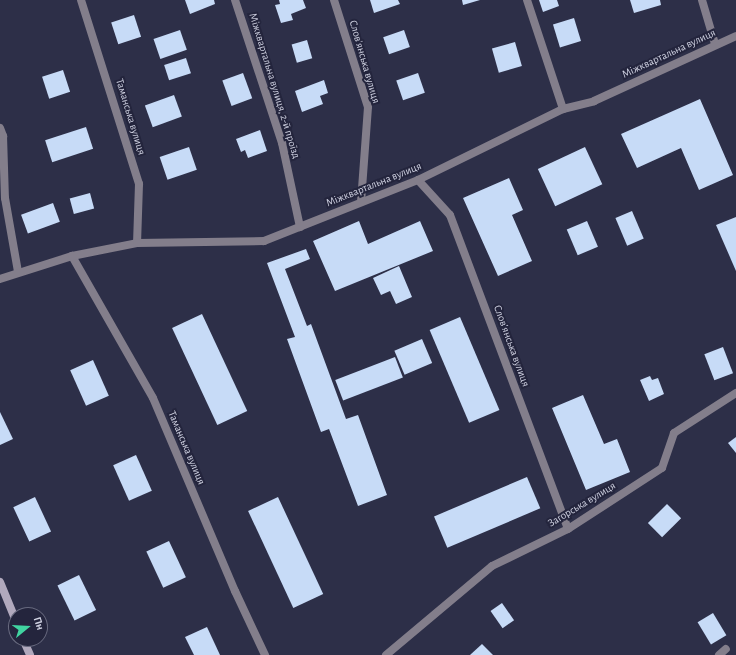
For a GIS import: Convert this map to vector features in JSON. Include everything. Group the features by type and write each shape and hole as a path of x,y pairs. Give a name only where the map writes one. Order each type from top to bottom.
{"main road":[{"path":"0,582 10,607"}],"street":[{"name":"Таманська вулиця","path":"81,0 139,184 137,243"},
{"name":"Міжквартальна вулиця, 2-й проїзд","path":"236,0 282,143 300,227"},
{"name":"Слов’янська вулиця","path":"334,0 368,107 361,202"},
{"path":"527,0 562,109"},
{"path":"702,0 715,44"},
{"name":"Міжквартальна вулиця","path":"0,279 72,256 137,243 264,241 418,180 562,109 594,101 715,44 736,36"},
{"path":"0,128 3,136 5,198 18,272"},
{"name":"Слов’янська вулиця","path":"418,180 450,215 568,529"},
{"name":"Таманська вулиця","path":"72,256 153,398 232,584 265,655"},
{"name":"Загорська вулиця","path":"386,655 492,566 568,529 662,468 674,433 736,393"},
{"path":"719,655 726,649"}],"building":[{"path":"185,0 214,0 215,4 190,14"},
{"path":"279,0 303,0 306,8 291,14 293,20 281,23 275,5 280,4"},
{"path":"370,0 398,0 400,4 374,13"},
{"path":"462,0 480,0 463,5"},
{"path":"539,0 557,0 559,6 543,12"},
{"path":"630,0 660,0 661,5 634,13"},
{"path":"134,15 141,37 118,44 111,22"},
{"path":"574,18 581,41 560,47 553,24"},
{"path":"180,30 187,50 160,59 154,39"},
{"path":"404,30 410,47 389,54 383,37"},
{"path":"307,40 312,58 297,63 292,44"},
{"path":"515,42 522,66 499,73 492,49"},
{"path":"186,58 191,73 169,80 164,65"},
{"path":"63,70 70,92 49,99 42,77"},
{"path":"243,73 252,98 232,106 222,81"},
{"path":"418,73 425,93 403,100 396,80"},
{"path":"324,80 328,93 320,96 323,104 302,112 295,91"},
{"path":"174,95 182,117 153,127 145,106"},
{"path":"700,99 733,175 699,190 681,148 637,168 621,134"},
{"path":"86,127 93,149 52,162 45,140"},
{"path":"260,130 267,151 248,158 245,150 241,152 236,139"},
{"path":"189,147 197,170 168,180 160,157"},
{"path":"585,147 602,184 555,206 538,169"},
{"path":"509,178 523,210 512,215 532,261 498,276 463,198"},
{"path":"90,193 94,208 74,214 70,198"},
{"path":"53,203 60,222 28,233 21,215"},
{"path":"632,211 644,239 627,246 615,218"},
{"path":"736,217 736,271 716,225"},
{"path":"359,221 368,244 420,221 433,251 335,291 313,241"},
{"path":"587,221 598,247 578,255 567,230"},
{"path":"306,249 310,259 285,269 307,326 311,324 346,419 358,415 387,495 358,506 329,429 321,432 287,339 295,337 267,263"},
{"path":"399,266 412,297 396,304 390,291 381,295 373,278"},
{"path":"202,314 247,411 217,425 172,328"},
{"path":"460,317 499,410 469,423 430,330"},
{"path":"422,339 432,363 405,375 394,351"},
{"path":"723,347 733,373 714,380 704,354"},
{"path":"395,357 403,378 343,400 335,380"},
{"path":"93,360 109,396 86,406 70,370"},
{"path":"650,376 652,380 658,378 664,394 649,401 640,380"},
{"path":"583,395 604,444 617,439 630,472 586,490 552,408"},
{"path":"0,412 13,439 0,445"},
{"path":"736,437 736,453 728,443"},
{"path":"136,455 152,491 129,501 113,465"},
{"path":"527,477 540,508 447,548 434,516"},
{"path":"35,497 51,531 29,542 13,507"},
{"path":"278,497 323,594 293,608 248,511"},
{"path":"667,504 681,518 662,537 648,523"},
{"path":"169,541 186,577 163,588 146,552"},
{"path":"79,575 96,610 75,621 57,586"},
{"path":"502,603 514,620 503,628 491,611"},
{"path":"713,613 726,635 711,645 698,622"},
{"path":"207,627 220,655 194,655 185,637"},
{"path":"482,644 493,655 470,655"}]}
